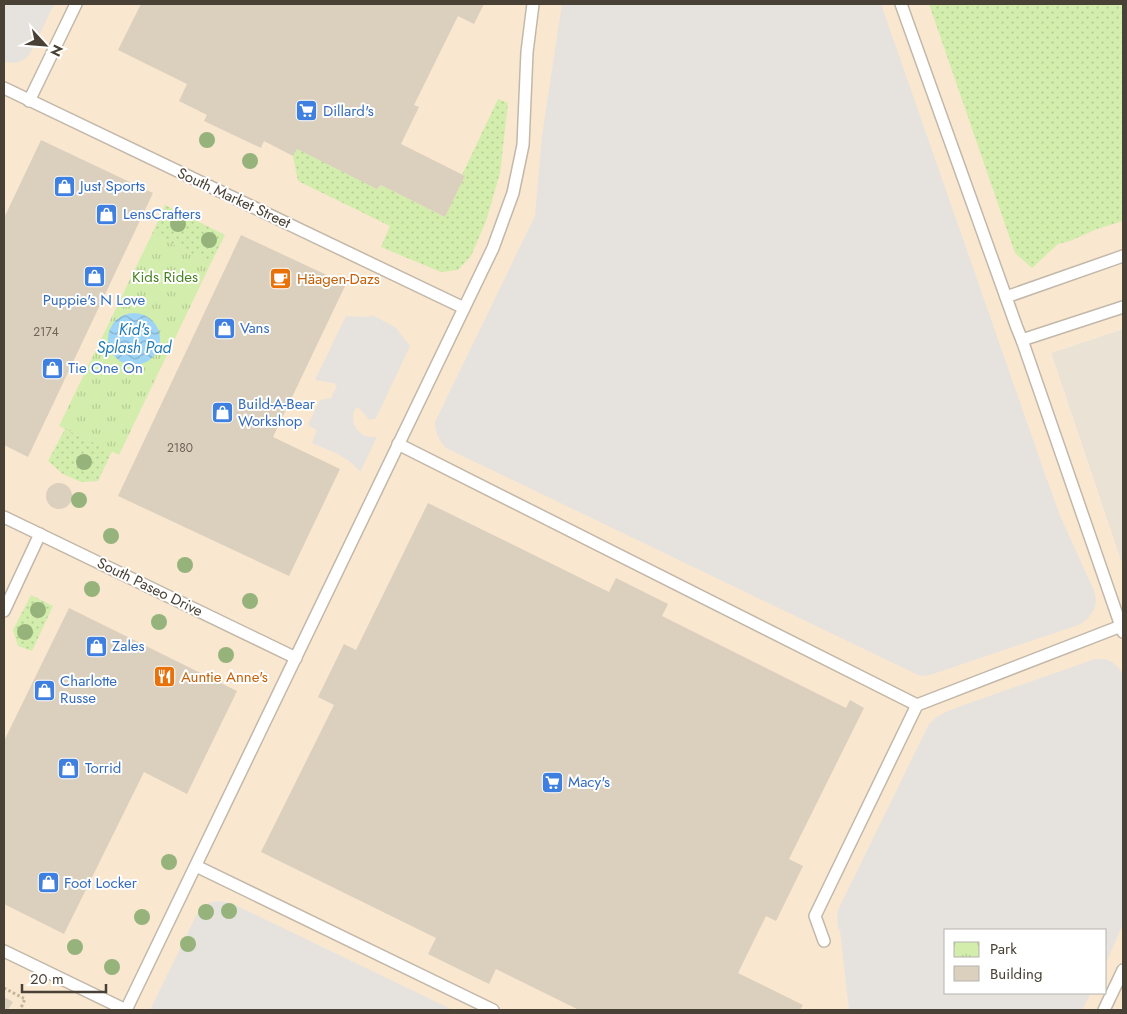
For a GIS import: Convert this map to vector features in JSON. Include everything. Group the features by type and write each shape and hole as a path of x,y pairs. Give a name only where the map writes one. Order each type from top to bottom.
{"lane":[{"path":"29,101 76,4"},
{"path":"4,950 126,1010 493,248 512,193 523,145 527,52 533,4"},
{"path":"824,941 815,916 917,705 1122,629 1022,340 901,4"},
{"name":"South Market Street","path":"4,88 464,308"},
{"path":"1006,297 1123,256"},
{"path":"1022,340 1123,307"},
{"path":"398,444 917,705"},
{"name":"South Paseo Drive","path":"4,517 296,658"},
{"path":"4,611 40,534"},
{"path":"196,866 494,1010"},
{"path":"1104,1010 1123,970"}],"path":[{"path":"4,988 26,999 20,1010"}],"shaded area":[{"path":"4,4 1123,4 1123,329 1051,353 1123,567 1123,1005 1121,1010 4,1010"},
{"path":"4,4 54,4 32,50 28,56 16,63 4,62"},
{"path":"562,4 881,4 1046,477 1061,518 1095,593 1096,602 1094,610 1081,624 923,676 446,448 439,439 435,422 535,216 542,136"},
{"path":"372,315 395,327 410,346 376,418 370,420 358,407 354,411 354,424 357,430 363,435 377,437 360,472 352,463 338,454 312,443 317,430 308,425 320,400 331,398 337,386 334,383 315,380 346,316 369,317"},
{"path":"1123,329 1123,567 1051,353"},
{"path":"1095,659 1105,659 1112,662 1123,674 1123,924 1107,961 1107,929 944,929 944,994 1090,994 1082,1010 849,1010 837,919 838,910 929,724 946,712"},
{"path":"217,901 233,904 453,1010 150,1010 198,912 209,903"}],"green space":[{"path":"929,4 1123,4 1123,221 1058,244 1032,268 1015,253"},
{"path":"498,99 508,103 500,173 486,221 471,256 458,270 441,272 381,247 390,226 298,181 293,156 297,149 378,189 381,185 445,217 465,176 462,175"},
{"path":"165,205 225,235 211,263 152,234"},
{"name":"Kids Rides","path":"152,234 211,263 119,455 59,426"},
{"path":"65,429 112,451 98,481 81,482 63,474 48,461"},
{"path":"31,595 53,606 32,651 18,646 13,630"}],"water":[{"name":"Kid's Splash Pad","path":"129,313 139,313 153,320 160,334 160,344 153,358 139,365 129,365 119,361 112,354 108,344 108,334 112,324 119,317"}],"building":[{"name":"Dillard's","path":"141,4 484,4 474,24 458,16 414,105 419,107 401,144 465,176 445,217 381,185 377,189 297,149 293,156 264,141 261,148 204,121 207,115 179,101 187,84 118,50"},
{"path":"41,140 153,193 28,457 4,445 4,218"},
{"path":"241,235 346,284 273,437 340,469 289,576 118,496"},
{"path":"59,483 68,487 72,496 68,505 59,509 50,505 46,496 50,487"},
{"path":"428,503 609,592 616,578 668,604 662,616 846,708 850,700 864,708 789,859 803,866 776,921 766,916 738,973 803,1005 800,1010 579,1010 496,969 489,984 428,954 436,938 261,852 334,705 318,697 344,644 356,650"},
{"path":"69,608 237,691 187,794 144,772 64,934 4,904 4,741"},
{"path":"4,997 13,1002 8,1010 4,1010"}],"place":[{"name":"Dillard's","path":"307,111"},
{"name":"Just Sports","path":"64,186"},
{"name":"LensCrafters","path":"107,214"},
{"name":"Puppie's N Love","path":"94,277"},
{"name":"Häagen-Dazs","path":"281,279"},
{"name":"Vans","path":"224,328"},
{"name":"Tie One On","path":"52,368"},
{"name":"Build-A-Bear Workshop","path":"222,413"},
{"name":"Zales","path":"96,646"},
{"name":"Auntie Anne's","path":"165,677"},
{"name":"Charlotte Russe","path":"44,690"},
{"name":"Torrid","path":"69,768"},
{"name":"Macy's","path":"552,782"},
{"name":"Foot Locker","path":"48,883"}]}
